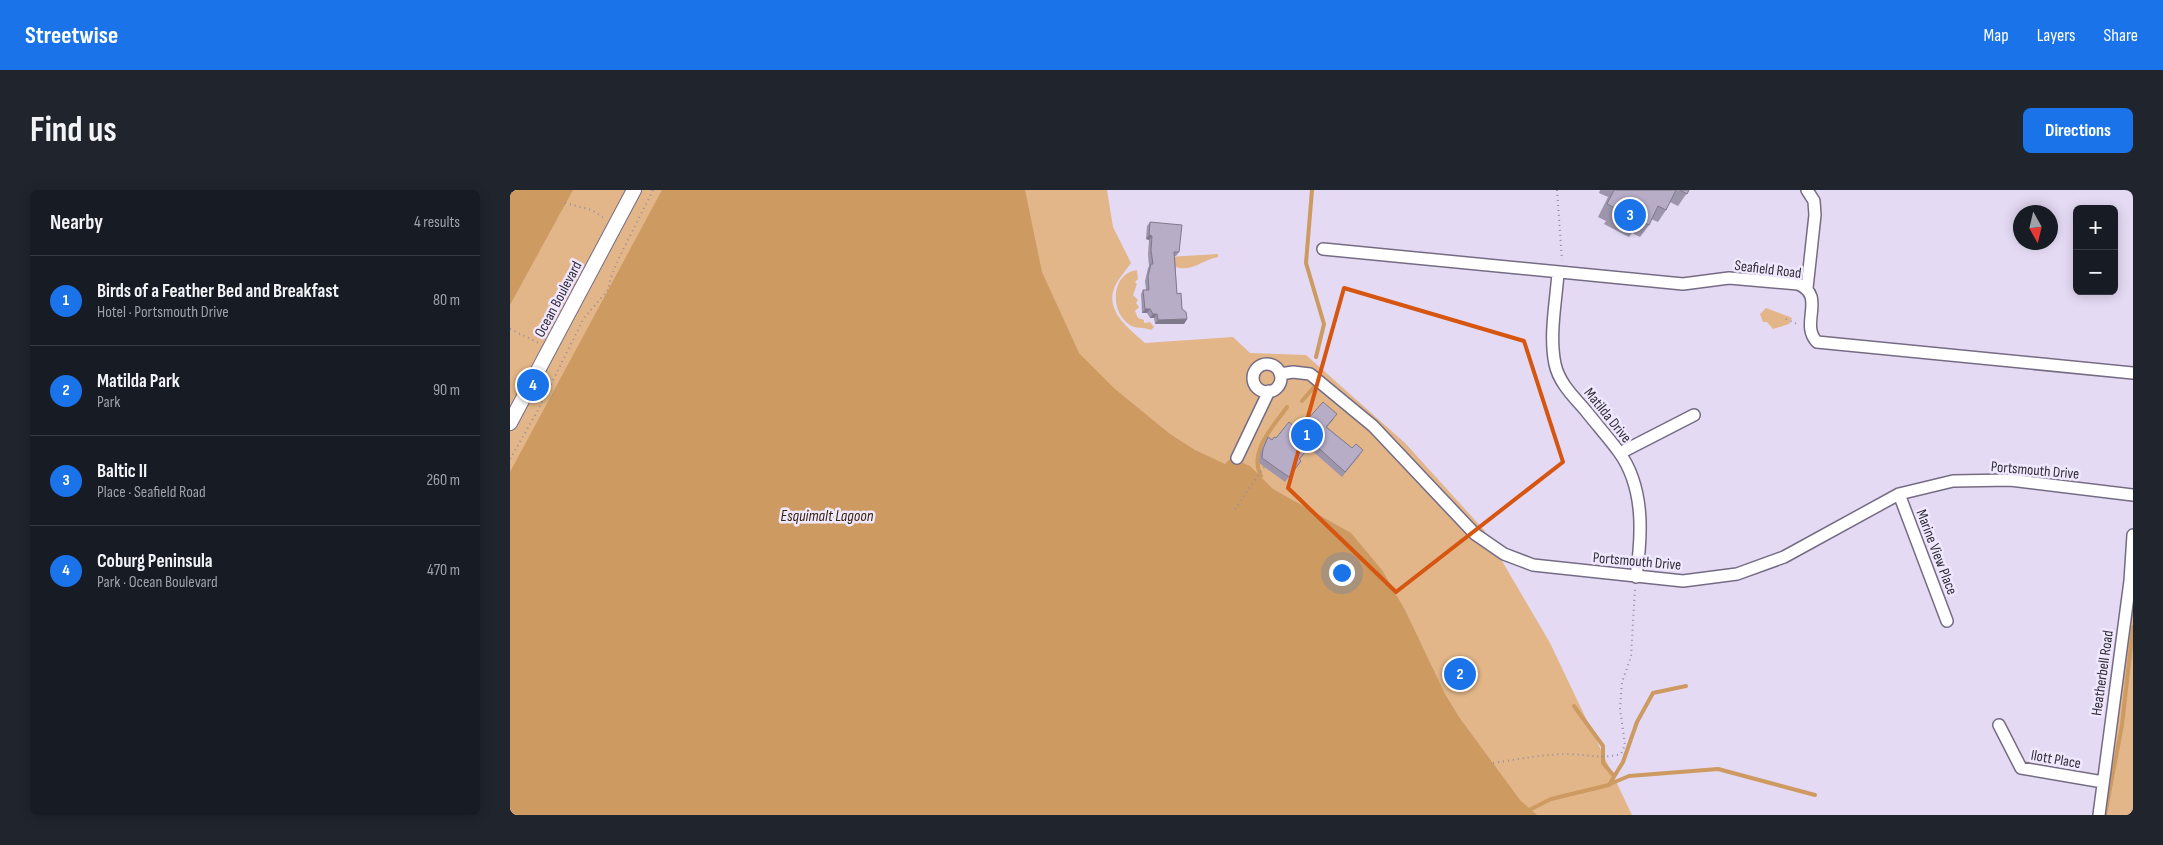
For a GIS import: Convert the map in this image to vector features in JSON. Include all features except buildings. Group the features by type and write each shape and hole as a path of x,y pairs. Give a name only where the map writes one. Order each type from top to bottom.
{"street":[{"name":"Ocean Boulevard","path":"510,423 634,190"},
{"path":"1807,288 1815,215 1814,201 1808,190"},
{"name":"Seafield Road","path":"1323,249 1683,284 1744,278 1798,284 1807,288 1813,299 1812,336 1817,342 2133,373"},
{"name":"Matilda Drive","path":"1558,273 1553,336 1555,364 1564,384 1620,453 1630,473 1640,512 1640,547 1636,577"},
{"path":"1237,458 1269,391 1279,385 1280,374 1276,368 1269,364 1259,367 1254,372 1253,380 1256,386 1262,390 1269,391"},
{"name":"Portsmouth Drive","path":"1280,374 1293,372 1310,374 1373,426 1475,534 1504,554 1533,565 1682,581 1737,574 1784,557 1899,494 1953,481 2010,480 2133,495"},
{"path":"1620,453 1694,415"},
{"name":"Marine View Place","path":"1899,494 1947,621"},
{"name":"Heatherbell Road","path":"2099,815 2130,581 2133,535"},
{"name":"Ilott Place","path":"1999,725 2021,768 2103,782"}],"path":[{"path":"510,459 537,412 584,318 608,290 619,258 653,190"},
{"path":"1557,190 1563,256 1558,273"},
{"path":"565,204 592,210 605,220 616,224"},
{"path":"1786,319 1802,327"},
{"path":"510,329 550,348"},
{"path":"1235,509 1264,467"},
{"path":"1493,763 1543,755 1571,754 1609,757 1620,754 1625,745 1620,708 1622,682 1631,657 1636,577"}],"highlighted area":[{"path":"1344,288 1524,341 1563,462 1396,592 1288,488"}],"shaded area":[{"name":"Esquimalt Lagoon","path":"510,190 1107,190 1113,227 1131,263 1115,286 1112,295 1115,311 1120,318 1145,343 1233,337 1250,353 1306,355 1405,443 1484,530 1550,643 1632,815 510,815"},
{"path":"1218,254 1218,257 1186,268 1173,266 1168,257"},
{"path":"1137,270 1138,279 1135,282 1137,284 1133,295 1138,300 1136,303 1139,307 1135,311 1138,318 1144,320 1144,323 1150,322 1154,327 1151,330 1129,324 1120,315 1117,307 1116,291 1119,284 1129,272"},
{"path":"1766,308 1792,318 1789,324 1773,329 1767,322 1763,322 1760,314"},
{"path":"2133,593 2133,815 2107,815"}],"water":[{"path":"510,190 573,190 510,305"},
{"name":"Esquimalt Lagoon","path":"662,190 1025,190 1042,272 1079,353 1115,389 1170,434 1195,450 1225,464 1231,458 1250,466 1273,489 1351,533 1382,570 1405,610 1445,694 1459,717 1520,800 1537,815 510,815 510,472"}],"waterway":[{"path":"1312,190 1306,263 1324,324 1316,357"},
{"path":"1302,401 1314,387"},
{"path":"1261,476 1258,467 1260,448 1264,439 1287,407"},
{"path":"2105,815 2122,725 2133,627"},
{"path":"1531,809 1551,799 1609,785 1623,762 1637,722 1653,693 1686,686"},
{"path":"1574,706 1603,746 1603,763 1614,776"},
{"path":"1610,784 1629,776 1718,769 1815,795"}],"place":[{"name":"Baltic II","path":"1630,215"},
{"name":"Coburg Peninsula","path":"533,385"},
{"name":"Birds of a Feather Bed and Breakfast","path":"1307,435"},
{"name":"Matilda Park","path":"1460,674"}]}
